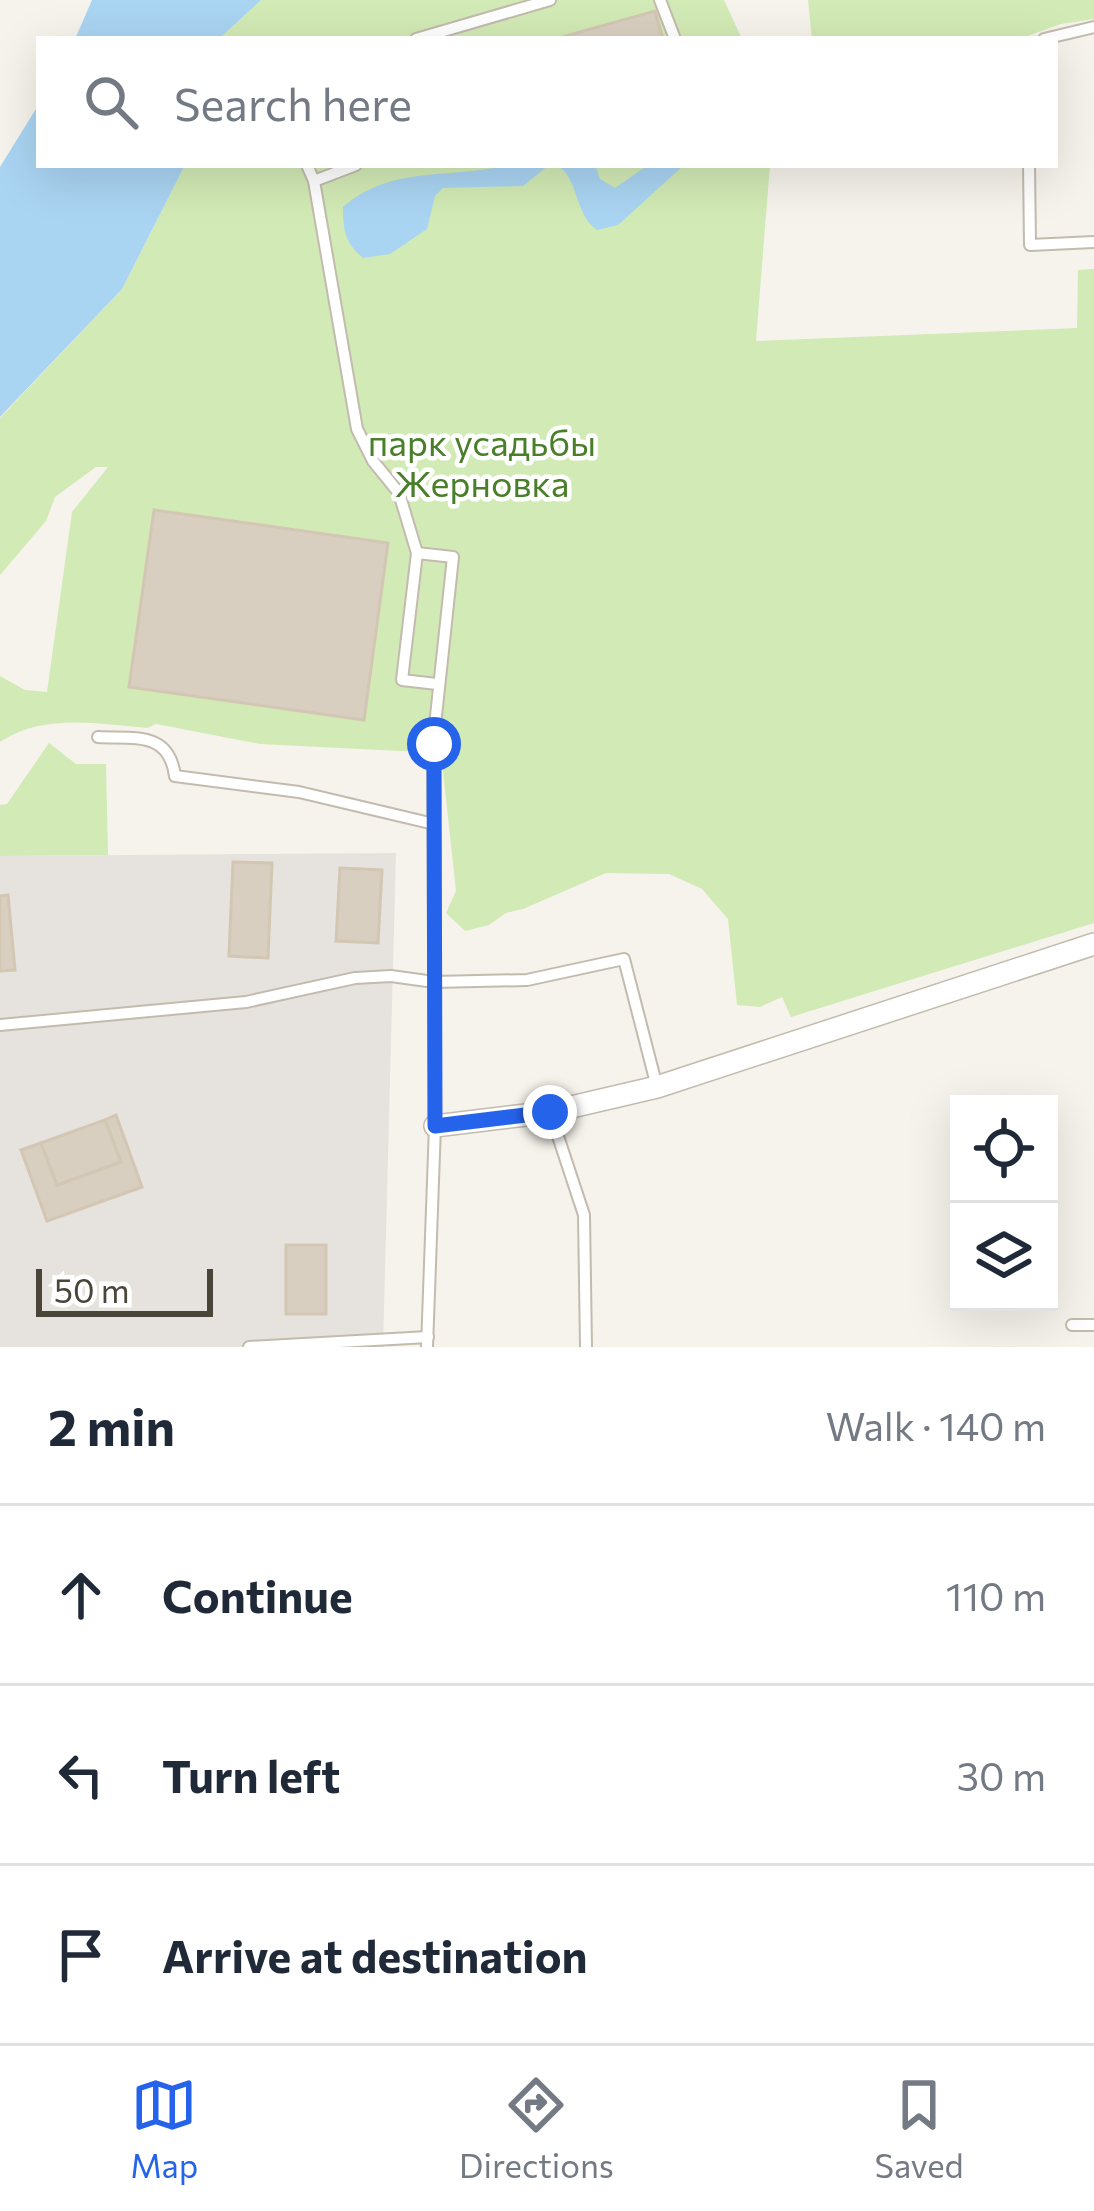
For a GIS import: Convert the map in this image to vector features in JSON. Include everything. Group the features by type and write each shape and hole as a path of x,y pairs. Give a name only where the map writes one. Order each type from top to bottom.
{"street":[{"path":"435,1126 550,1112 657,1087 1094,944"}],"lane":[{"path":"426,36 550,0"},
{"path":"660,0 674,36"},
{"path":"1056,36 1094,27"},
{"path":"308,168 357,429 373,461 399,493 418,553 402,680 437,684"},
{"path":"314,181 348,168"},
{"path":"1029,168 1030,244 1094,242"},
{"path":"249,1347 428,1342 435,1126 437,684 453,557 418,553"},
{"path":"98,737 164,746 175,776 299,792 434,824"},
{"path":"0,1025 246,1002 391,976 434,982 527,980 624,959 657,1087"},
{"path":"550,1112 584,1215 586,1347"},
{"path":"1072,1325 1094,1324"}],"shaded area":[{"path":"396,853 383,1347 0,1347 0,856"}],"green space":[{"path":"261,0 724,0 741,36 222,36"},
{"path":"808,0 1094,0 1094,19 1027,36 812,36"},
{"name":"парк усадьбы Жерновка","path":"183,168 770,168 756,341 1077,328 1078,270 1094,269 1094,923 791,1017 782,997 760,1007 737,1005 728,919 702,889 669,874 606,873 465,931 446,913 456,891 441,753 260,744 156,724 147,728 53,724 0,742 0,676 25,690 47,692 72,512 108,467 96,467 55,497 46,521 0,575 0,418 122,289"},
{"path":"49,743 76,764 106,764 108,855 0,856 0,805 7,804"}],"water":[{"path":"92,0 261,0 222,36 76,36"},
{"path":"36,109 36,168 183,168 122,289 0,417 0,167"},
{"path":"545,168 523,186 443,188 435,196 427,229 390,254 363,258 349,241 343,207 362,193 401,179"},
{"path":"560,168 596,168 600,179 615,188 644,168 681,168 618,225 597,230 584,215"}],"building":[{"path":"655,11 662,36 566,36"},
{"path":"154,510 388,543 364,720 129,687"},
{"path":"233,862 272,863 268,958 229,956"},
{"path":"340,868 382,870 378,943 336,941"},
{"path":"8,895 15,970 0,971 0,896"},
{"path":"116,1115 142,1187 47,1221 21,1150 41,1143 57,1185 121,1162 105,1120"},
{"path":"105,1120 121,1162 57,1185 41,1143"},
{"path":"286,1245 326,1245 326,1314 286,1314"}],"route":[{"path":"434,744 435,1126 550,1112"}]}
